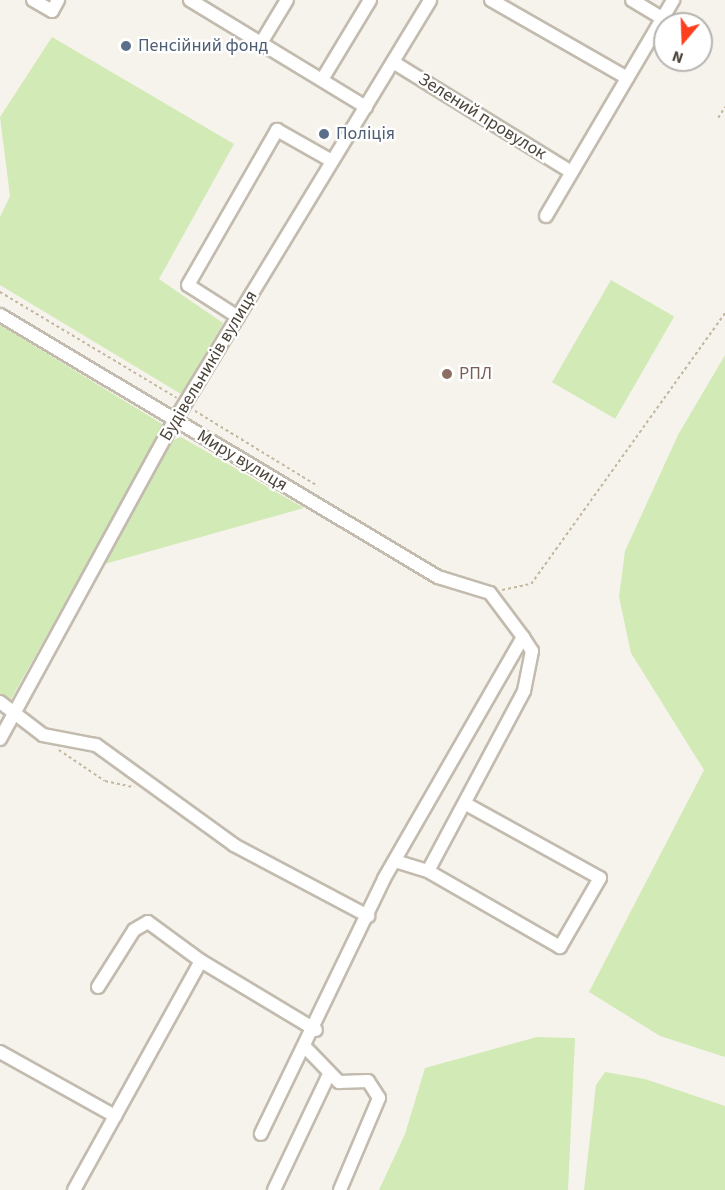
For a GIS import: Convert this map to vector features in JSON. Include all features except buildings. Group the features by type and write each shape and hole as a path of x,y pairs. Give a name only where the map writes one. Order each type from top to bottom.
{"street":[{"path":"33,0 52,11 58,0"},
{"path":"190,0 323,78 366,107"},
{"path":"261,43 287,0"},
{"path":"323,78 370,0"},
{"name":"Будівельників вулиця","path":"0,739 175,420 430,0"},
{"path":"491,0 627,78"},
{"path":"632,0 653,13"},
{"path":"546,216 653,33"},
{"name":"Зелений провулок","path":"393,62 571,172"},
{"path":"238,317 188,285 277,130 332,161"},
{"name":"Миру вулиця","path":"0,315 438,578 490,593"},
{"path":"428,871 466,804 524,691 532,651 490,593"},
{"path":"261,1134 283,1081 316,1030 394,861 523,637"},
{"path":"0,702 15,711 43,735 96,745 234,845 368,916"},
{"path":"394,861 428,871 560,947 600,878 466,804"},
{"path":"98,987 134,930 148,922 201,961 316,1030"},
{"path":"74,1190 201,961"},
{"path":"305,1047 328,1074 339,1082 368,1081 379,1098 340,1190"},
{"path":"0,1052 115,1116"},
{"path":"274,1190 328,1074"}],"path":[{"path":"718,118 725,107"},
{"path":"0,292 318,486"},
{"path":"490,593 531,584 725,314"},
{"path":"43,735 90,773 140,788"}],"green space":[{"path":"52,37 234,144 159,279 223,323 181,394 0,285 0,217 10,196 0,117"},
{"path":"611,280 674,316 615,419 552,382"},
{"path":"0,325 164,425 10,701 0,695"},
{"path":"725,355 725,1057 660,1036 589,992 704,770 631,653 619,597 625,551 678,435"},
{"path":"181,437 304,508 101,565 169,442"},
{"path":"537,1037 575,1038 568,1190 379,1190 405,1134 425,1068"},
{"path":"605,1072 645,1079 725,1106 725,1190 584,1190 596,1085"}],"place":[{"name":"Пенсійний фонд","path":"126,46"},
{"name":"Поліція","path":"324,134"},
{"name":"РПЛ","path":"447,374"}]}
